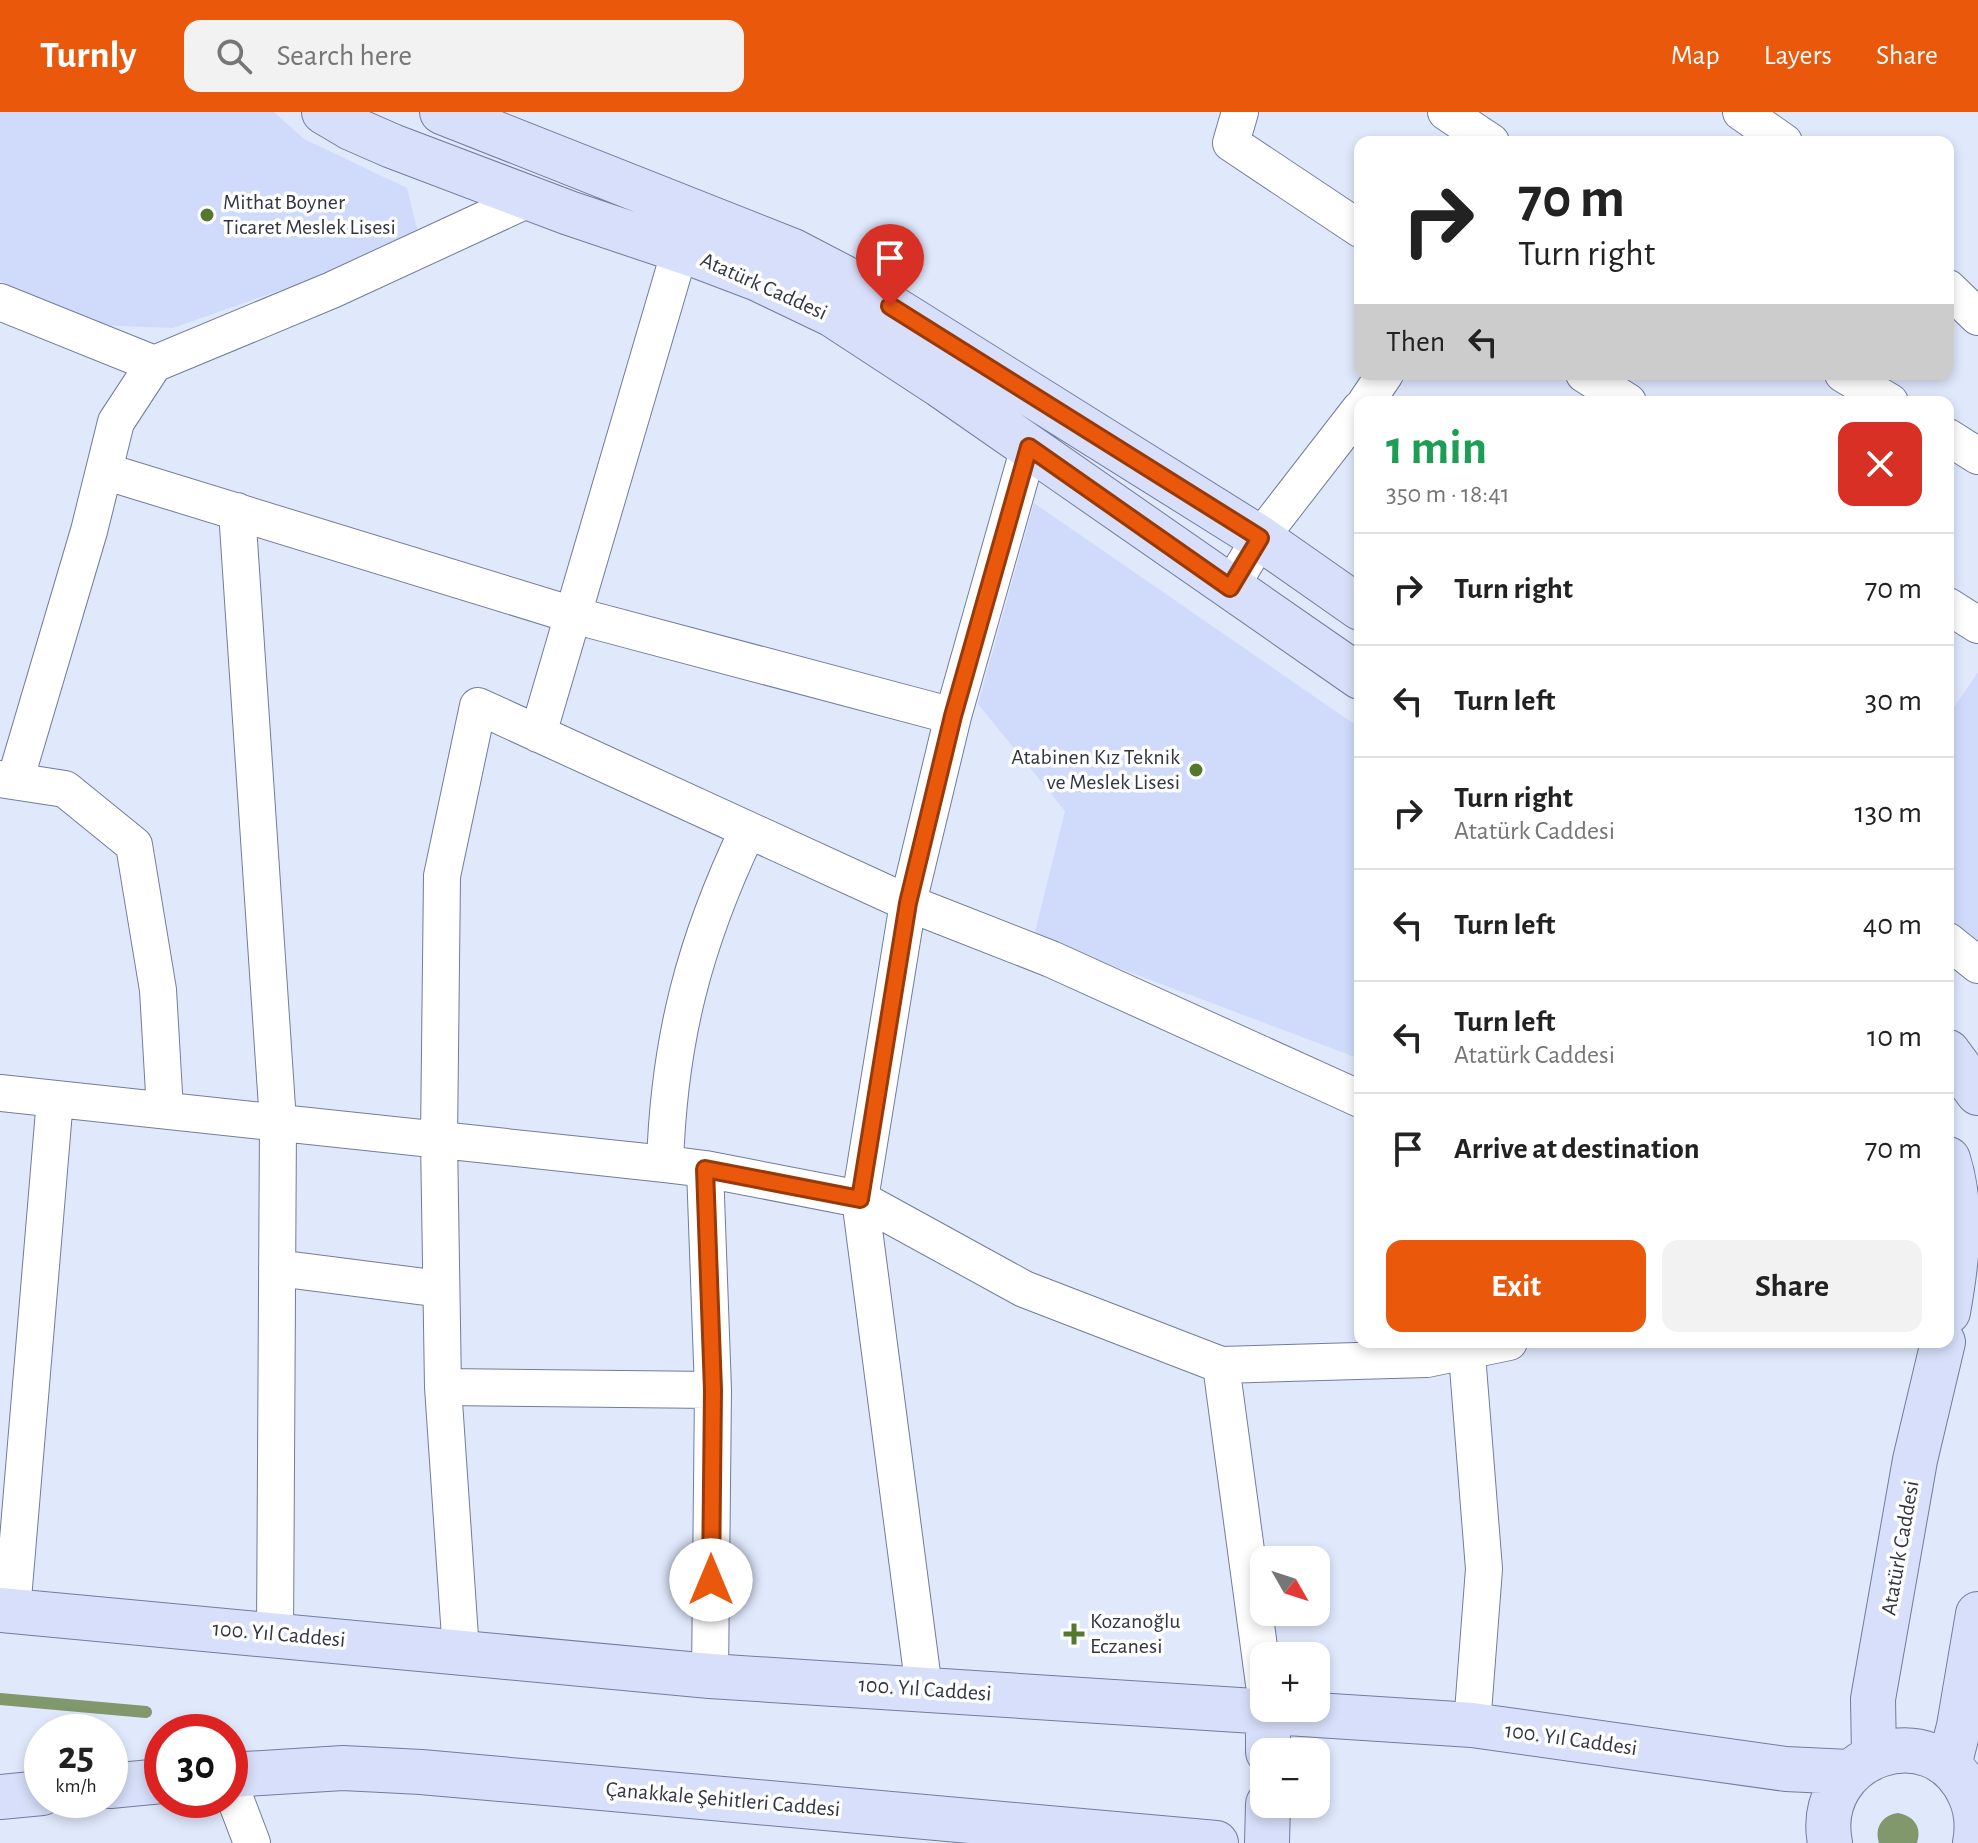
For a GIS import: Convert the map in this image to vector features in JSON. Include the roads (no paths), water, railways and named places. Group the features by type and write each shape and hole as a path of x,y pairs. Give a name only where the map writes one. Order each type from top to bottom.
{"main road":[{"name":"Atatürk Caddesi","path":"324,112 392,146 758,279 833,315 881,345 1354,673"},
{"name":"Atatürk Caddesi","path":"442,112 738,228 831,270 1260,538 1354,604"},
{"path":"1954,1060 1978,1093"},
{"path":"1954,1190 1958,1211 1954,1273"},
{"name":"Atatürk Caddesi","path":"1862,1764 1915,1460 1942,1348"},
{"name":"100. Yıl Caddesi","path":"6,1610 710,1676 1250,1713"},
{"path":"1975,1843 1976,1810 1964,1776 1959,1726 1978,1614"},
{"name":"100. Yıl Caddesi","path":"1330,1717 1472,1725 1786,1769 1862,1764 1894,1751 1913,1751 1932,1756 1964,1776"},
{"path":"1830,1843 1827,1825 1833,1797 1862,1764"},
{"name":"Çanakkale Şehitleri Caddesi","path":"248,1774 343,1768 421,1772 1216,1843"},
{"path":"0,1797 24,1795"},
{"path":"1267,1843 1268,1818"}],"street":[{"path":"1240,112 1231,143 1354,225"},
{"path":"1446,112 1482,136"},
{"path":"1741,112 1775,136"},
{"path":"165,1110 158,990 134,845 65,789 8,780 89,531 116,422 154,364 332,290 531,198"},
{"path":"538,734 680,250"},
{"path":"1954,294 1978,317"},
{"path":"0,302 154,364"},
{"path":"1593,380 1619,396"},
{"path":"1853,380 1880,396"},
{"path":"1230,588 1260,538 1354,416"},
{"path":"1954,441 1978,456"},
{"path":"924,1689 860,1199 908,903 953,716 1029,447"},
{"path":"104,471 573,615 953,716"},
{"path":"237,511 278,1122 275,1634"},
{"path":"1954,610 1978,625"},
{"path":"461,1652 443,1387 439,1139 442,876 478,706 908,903 1051,959 1354,1096"},
{"path":"665,1164 667,1112 682,1007 720,887 748,830"},
{"path":"1954,946 1978,965"},
{"path":"0,1093 665,1164 860,1199 1024,1289 1221,1365 1427,1359 1461,1348"},
{"path":"6,1610 55,1099"},
{"path":"705,1169 713,1390 710,1676"},
{"path":"277,1268 441,1289"},
{"path":"1467,1348 1484,1569 1472,1725"},
{"path":"1221,1365 1258,1642"},
{"path":"443,1387 713,1390"},
{"path":"243,1818 252,1843"}],"waterway":[{"path":"0,1699 146,1712"}],"place":[{"name":"Mithat Boyner Ticaret Meslek Lisesi","path":"207,215"},
{"name":"Atabinen Kız Teknik ve Meslek Lisesi","path":"1196,770"},
{"name":"Kozanoğlu Eczanesi","path":"1074,1634"}]}
